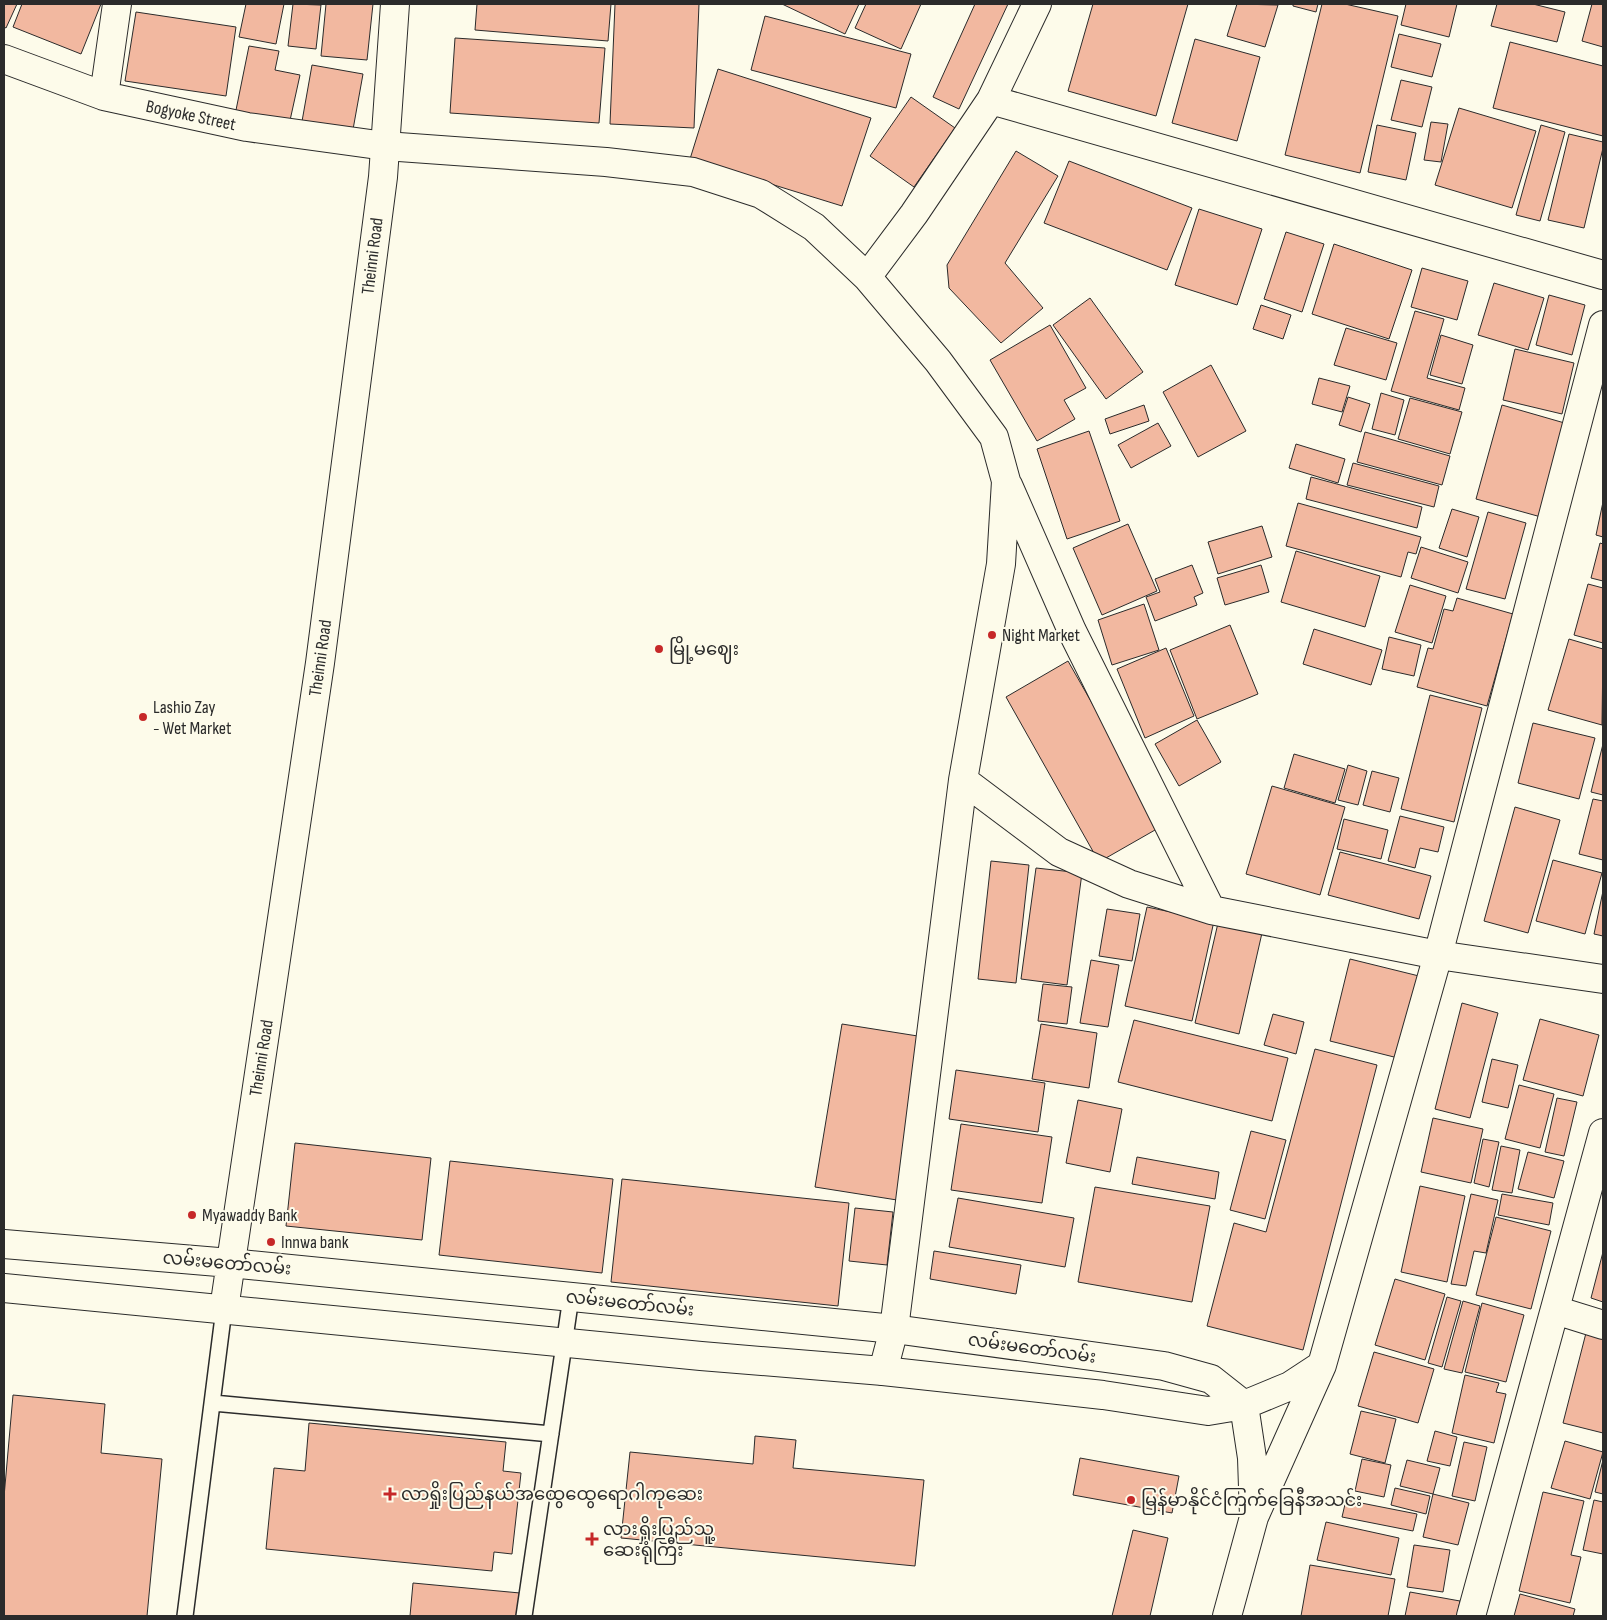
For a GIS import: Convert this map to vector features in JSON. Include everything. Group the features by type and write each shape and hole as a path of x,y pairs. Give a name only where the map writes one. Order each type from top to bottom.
{"main road":[{"path":"104,96 117,4"},
{"name":"Theinni Road","path":"224,1309 320,663 382,178 395,4"},
{"path":"867,277 914,214 991,100 1036,4"},
{"name":"Bogyoke Street","path":"4,59 104,96 247,127 385,146 606,162 693,172 761,194 814,226 867,277 938,361 994,437 1006,481"},
{"path":"991,100 1603,275"},
{"path":"1227,1616 1254,1516 1322,1364 1438,955 1603,325"},
{"path":"884,1372 894,1329 963,780 1001,564 1006,481"},
{"path":"1006,481 1072,631 1211,910"},
{"path":"963,780 1059,852 1129,884 1211,910 1438,955 1603,979"},
{"path":"1471,1616 1603,1133"},
{"name":"လမ်းမတော်လမ်း","path":"4,1244 230,1263 894,1329 1164,1366 1211,1379 1244,1404"},
{"name":"လမ်းမတော်လမ်း","path":"4,1288 564,1343 884,1372 1103,1395 1208,1411 1244,1404"},
{"path":"1555,1310 1603,1325"},
{"path":"1254,1516 1252,1458 1244,1404 1290,1386 1322,1364"}],"lane":[{"path":"524,1616 571,1297"},
{"path":"185,1616 224,1309"},
{"path":"213,1403 551,1434"}],"building":[{"path":"4,4 17,4 6,28 4,27"},
{"path":"22,4 101,4 81,54 13,27"},
{"path":"246,4 284,4 276,44 239,37"},
{"path":"293,4 321,5 316,49 288,46"},
{"path":"326,4 373,4 367,60 321,56"},
{"path":"477,4 611,4 608,41 475,30"},
{"path":"615,4 699,4 694,128 610,124"},
{"path":"782,4 859,4 845,34"},
{"path":"866,4 921,4 901,49 855,28"},
{"path":"975,4 1008,4 959,109 933,97"},
{"path":"1093,4 1188,4 1156,116 1068,91"},
{"path":"1237,4 1278,5 1265,47 1227,36"},
{"path":"1293,4 1318,4 1316,12 1293,6"},
{"path":"1322,4 1345,4 1398,16 1360,173 1285,155"},
{"path":"1406,4 1457,4 1449,37 1401,25"},
{"path":"1497,4 1533,4 1565,12 1557,42 1491,26"},
{"path":"1592,4 1603,4 1603,47 1582,41"},
{"path":"136,12 236,27 226,96 125,81"},
{"path":"765,16 911,54 896,108 751,70"},
{"path":"1399,34 1441,44 1432,77 1391,67"},
{"path":"455,38 605,48 599,123 450,113"},
{"path":"1195,39 1260,57 1237,141 1172,123"},
{"path":"1510,42 1603,66 1603,136 1493,108"},
{"path":"249,46 279,51 275,70 300,75 289,125 235,115"},
{"path":"312,65 363,74 352,135 301,127"},
{"path":"718,69 871,118 842,206 690,159"},
{"path":"1401,80 1432,87 1422,127 1391,120"},
{"path":"911,97 955,128 914,187 870,156"},
{"path":"1459,108 1536,131 1512,208 1435,185"},
{"path":"1431,122 1448,124 1441,162 1424,160"},
{"path":"1377,125 1416,133 1406,180 1368,172"},
{"path":"1541,125 1565,132 1540,221 1516,215"},
{"path":"1569,134 1603,142 1584,228 1548,220"},
{"path":"1016,151 1058,176 1005,263 1043,308 1001,343 949,288 947,265"},
{"path":"1069,161 1192,208 1167,270 1044,223"},
{"path":"1199,209 1262,229 1237,305 1175,285"},
{"path":"1286,232 1324,244 1302,312 1264,299"},
{"path":"1334,244 1412,270 1389,339 1312,314"},
{"path":"1422,268 1468,281 1457,320 1411,307"},
{"path":"1494,283 1544,298 1528,350 1478,335"},
{"path":"1549,295 1585,305 1572,355 1536,345"},
{"path":"1090,298 1143,372 1106,399 1053,325"},
{"path":"1261,305 1291,315 1283,339 1253,329"},
{"path":"1415,311 1444,319 1427,378 1465,388 1459,410 1391,391"},
{"path":"1050,325 1086,388 1064,400 1075,419 1037,441 990,360"},
{"path":"1346,328 1397,343 1386,380 1334,365"},
{"path":"1441,335 1473,345 1462,384 1430,375"},
{"path":"1515,349 1574,363 1562,414 1503,400"},
{"path":"1211,365 1246,431 1198,457 1163,392"},
{"path":"1319,378 1350,386 1342,412 1312,404"},
{"path":"1381,393 1404,400 1395,435 1372,429"},
{"path":"1348,397 1370,404 1361,432 1339,425"},
{"path":"1410,398 1462,412 1450,454 1398,439"},
{"path":"1144,405 1149,421 1110,434 1105,419"},
{"path":"1502,405 1568,424 1541,517 1476,499"},
{"path":"1158,423 1171,446 1131,468 1118,445"},
{"path":"1089,431 1120,521 1067,539 1037,449"},
{"path":"1365,432 1450,456 1442,485 1357,462"},
{"path":"1296,444 1345,459 1338,483 1289,468"},
{"path":"1353,463 1439,486 1434,507 1347,485"},
{"path":"1311,477 1422,507 1417,528 1306,499"},
{"path":"1603,502 1603,537 1596,535"},
{"path":"1298,503 1421,537 1416,554 1408,552 1401,577 1286,546"},
{"path":"1452,509 1479,517 1467,557 1439,548"},
{"path":"1488,512 1526,523 1505,599 1466,589"},
{"path":"1128,524 1157,591 1102,615 1073,548"},
{"path":"1262,526 1272,557 1218,574 1208,542"},
{"path":"1600,543 1603,544 1603,581 1591,578"},
{"path":"1421,547 1468,562 1458,593 1411,578"},
{"path":"1296,551 1380,576 1365,627 1281,602"},
{"path":"1192,565 1203,593 1194,597 1197,605 1155,621 1146,597 1160,592 1155,579"},
{"path":"1261,565 1269,592 1225,605 1217,578"},
{"path":"1588,584 1603,588 1603,643 1574,635"},
{"path":"1410,585 1446,596 1432,643 1395,632"},
{"path":"1457,598 1513,614 1487,706 1417,687 1428,648 1433,649 1444,609 1453,611"},
{"path":"1144,604 1159,650 1112,665 1098,620"},
{"path":"1230,625 1258,694 1197,719 1170,650"},
{"path":"1314,629 1382,650 1371,685 1303,664"},
{"path":"1389,637 1421,645 1414,676 1382,669"},
{"path":"1569,639 1603,649 1602,725 1548,710"},
{"path":"1166,648 1194,716 1145,738 1117,669"},
{"path":"1068,661 1162,826 1099,862 1006,697"},
{"path":"1430,695 1482,708 1454,822 1401,809"},
{"path":"1197,720 1221,762 1179,786 1155,744"},
{"path":"1533,723 1595,738 1579,799 1518,783"},
{"path":"1603,744 1603,795 1591,792"},
{"path":"1294,754 1345,769 1335,803 1284,788"},
{"path":"1348,765 1367,771 1358,805 1338,800"},
{"path":"1372,771 1399,778 1390,812 1363,805"},
{"path":"1272,786 1345,807 1320,895 1246,874"},
{"path":"1593,799 1603,801 1603,860 1579,854"},
{"path":"1515,807 1560,820 1528,933 1484,921"},
{"path":"1400,816 1444,827 1438,852 1420,848 1415,868 1388,861"},
{"path":"1344,819 1388,830 1381,859 1337,849"},
{"path":"1340,852 1431,876 1419,919 1328,895"},
{"path":"1553,860 1602,873 1585,934 1536,921"},
{"path":"991,861 1029,865 1016,983 978,979"},
{"path":"1036,868 1082,873 1067,985 1021,979"},
{"path":"1603,891 1603,936 1594,934"},
{"path":"1147,907 1214,921 1192,1021 1125,1006"},
{"path":"1107,909 1140,914 1132,961 1099,956"},
{"path":"1218,923 1262,933 1239,1034 1195,1023"},
{"path":"1350,959 1419,976 1398,1058 1330,1041"},
{"path":"1091,960 1119,965 1108,1027 1080,1023"},
{"path":"1043,984 1072,987 1067,1024 1038,1021"},
{"path":"1462,1003 1498,1013 1470,1118 1435,1109"},
{"path":"1273,1014 1304,1022 1296,1054 1264,1045"},
{"path":"1540,1019 1599,1035 1583,1096 1523,1080"},
{"path":"1134,1020 1288,1058 1272,1121 1118,1082"},
{"path":"842,1024 924,1037 897,1200 815,1187"},
{"path":"1041,1024 1097,1033 1089,1088 1032,1079"},
{"path":"1315,1049 1377,1065 1303,1350 1207,1326 1234,1223 1266,1232"},
{"path":"1492,1059 1518,1065 1508,1108 1482,1102"},
{"path":"956,1070 1045,1083 1038,1132 949,1119"},
{"path":"1519,1085 1554,1094 1540,1148 1505,1139"},
{"path":"1557,1098 1577,1102 1564,1156 1545,1152"},
{"path":"1078,1100 1122,1109 1110,1172 1066,1163"},
{"path":"1433,1118 1483,1129 1471,1183 1421,1172"},
{"path":"961,1124 1052,1137 1042,1203 951,1190"},
{"path":"1251,1131 1286,1140 1265,1219 1230,1210"},
{"path":"1483,1139 1499,1142 1489,1187 1474,1183"},
{"path":"295,1143 431,1158 422,1240 286,1226"},
{"path":"1501,1146 1520,1150 1512,1193 1492,1190"},
{"path":"1528,1152 1564,1161 1554,1198 1518,1189"},
{"path":"1137,1157 1219,1172 1215,1199 1132,1184"},
{"path":"450,1161 613,1179 602,1273 439,1255"},
{"path":"622,1179 849,1203 838,1306 611,1282"},
{"path":"1420,1186 1465,1196 1447,1282 1401,1272"},
{"path":"1095,1187 1210,1206 1192,1302 1078,1282"},
{"path":"1471,1194 1498,1200 1486,1253 1474,1251 1466,1286 1451,1284"},
{"path":"1502,1194 1553,1203 1549,1225 1498,1215"},
{"path":"958,1198 1074,1218 1065,1267 949,1247"},
{"path":"855,1208 893,1212 887,1265 849,1261"},
{"path":"1496,1217 1551,1231 1531,1309 1476,1295"},
{"path":"934,1251 1021,1265 1016,1294 930,1279"},
{"path":"1603,1252 1603,1302 1591,1298"},
{"path":"1395,1279 1445,1294 1425,1360 1375,1345"},
{"path":"1447,1297 1461,1301 1442,1367 1428,1363"},
{"path":"1463,1301 1480,1306 1462,1373 1444,1369"},
{"path":"1482,1303 1524,1315 1506,1382 1465,1372"},
{"path":"1587,1329 1603,1334 1603,1433 1563,1423"},
{"path":"1374,1352 1434,1369 1418,1423 1358,1406"},
{"path":"1465,1375 1499,1383 1496,1392 1506,1394 1494,1443 1452,1433"},
{"path":"13,1395 105,1404 101,1453 162,1459 147,1616 4,1616 4,1497"},
{"path":"1361,1411 1396,1419 1385,1463 1350,1454"},
{"path":"309,1423 506,1442 503,1471 521,1473 512,1554 494,1552 492,1571 266,1549 274,1468 305,1471"},
{"path":"1435,1431 1457,1437 1450,1466 1427,1461"},
{"path":"755,1436 796,1440 793,1468 924,1480 915,1566 621,1538 630,1452 753,1464"},
{"path":"1565,1441 1603,1452 1590,1499 1551,1488"},
{"path":"1464,1442 1487,1447 1475,1501 1452,1496"},
{"path":"1080,1458 1179,1476 1172,1513 1073,1495"},
{"path":"1362,1459 1391,1465 1384,1497 1355,1491"},
{"path":"1407,1460 1440,1468 1433,1494 1400,1486"},
{"path":"1603,1460 1603,1494 1595,1492"},
{"path":"1395,1488 1430,1496 1426,1514 1391,1505"},
{"path":"1543,1492 1584,1501 1571,1555 1581,1557 1570,1603 1519,1591"},
{"path":"1433,1494 1469,1503 1458,1545 1423,1537"},
{"path":"1346,1500 1417,1514 1413,1531 1342,1517"},
{"path":"1594,1500 1603,1502 1603,1554 1583,1550"},
{"path":"1326,1522 1399,1538 1391,1575 1317,1560"},
{"path":"1133,1530 1168,1538 1150,1616 1112,1616"},
{"path":"1414,1545 1450,1550 1443,1592 1407,1587"},
{"path":"1310,1565 1395,1579 1388,1616 1301,1616"},
{"path":"413,1583 520,1593 518,1616 410,1616"},
{"path":"1410,1592 1460,1601 1457,1616 1405,1616"},
{"path":"1520,1594 1575,1609 1573,1616 1514,1616"}],"place":[{"name":"Night Market","path":"992,635"},
{"name":"မြို့မဈေး","path":"659,649"},
{"name":"Lashio Zay - Wet Market","path":"143,717"},
{"name":"Myawaddy Bank","path":"192,1215"},
{"name":"Innwa bank","path":"271,1242"},
{"name":"လာရှိုးပြည်နယ်အထွေထွေရောဂါကုဆေး","path":"390,1494"},
{"name":"မြန်မာနိုင်ငံကြက်ခြေနီအသင်း","path":"1131,1500"},
{"name":"လားရှိုးပြည်သူ့ ဆေးရုံကြီး","path":"592,1539"}]}
